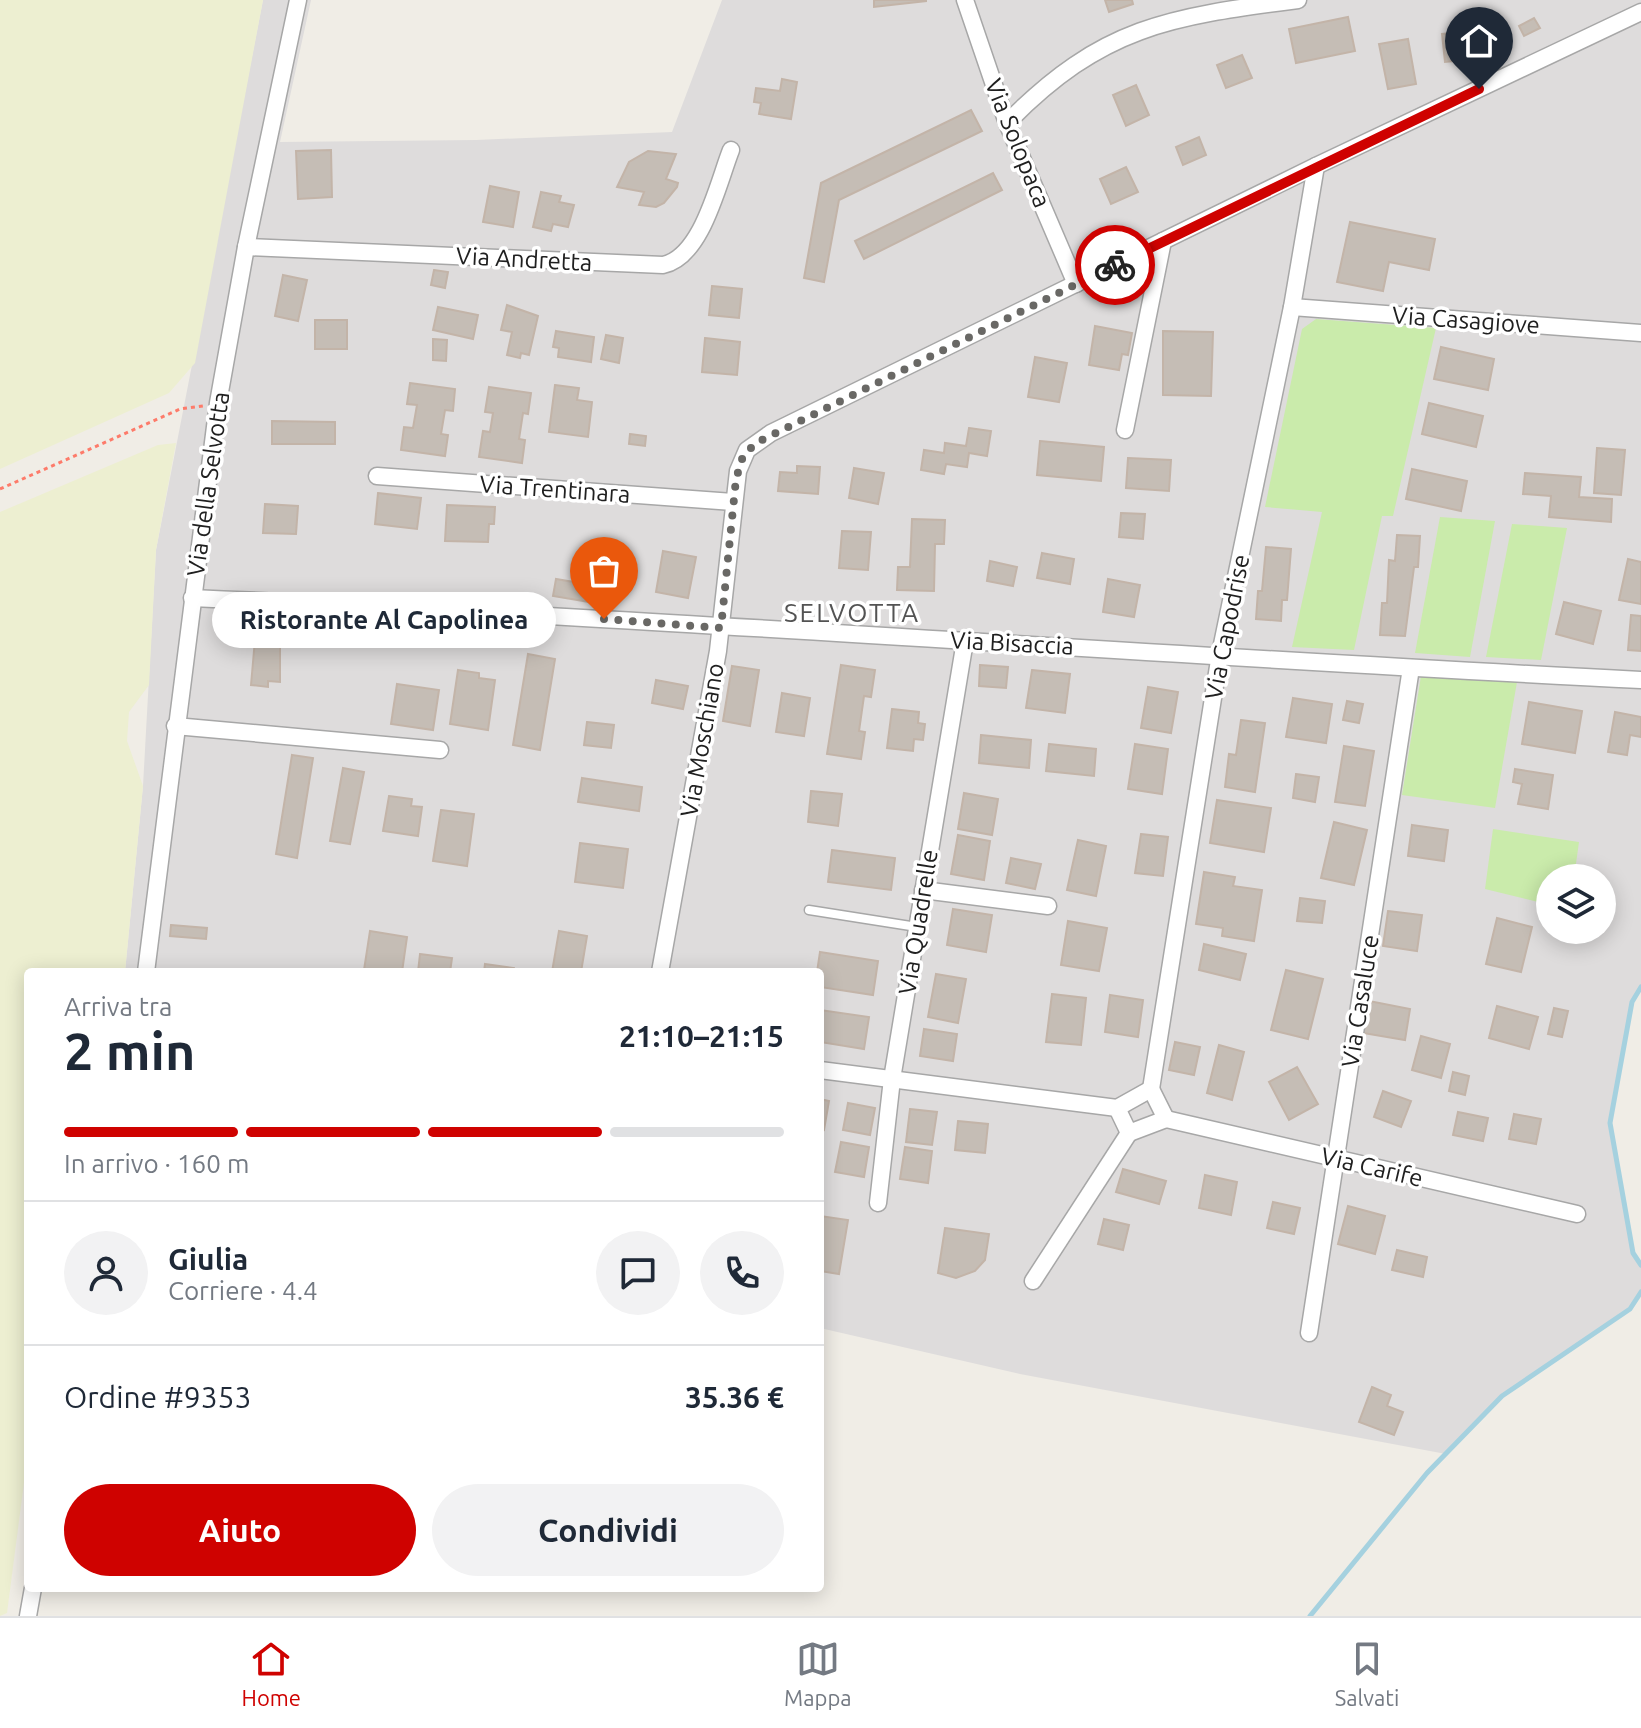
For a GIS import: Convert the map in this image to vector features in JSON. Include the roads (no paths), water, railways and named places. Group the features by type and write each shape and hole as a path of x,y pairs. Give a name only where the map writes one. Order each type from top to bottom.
{"street":[{"name":"Via della Selvotta","path":"146,968 218,403 246,247 298,0"},
{"name":"Via Solopaca","path":"965,0 1007,123 1076,284"},
{"path":"1007,123 1061,73 1137,30 1197,15 1298,0"},
{"name":"Via Moschiano","path":"661,968 721,628 733,502 743,456 766,436 1316,166 1641,12"},
{"name":"Via Andretta","path":"246,247 663,265 680,259 693,244 731,150"},
{"name":"Via Capodrise","path":"1151,1089 1220,654 1292,307 1316,166"},
{"path":"1125,430 1163,241"},
{"name":"Via Casagiove","path":"1292,307 1641,333"},
{"name":"Via Trentinara","path":"377,476 733,502"},
{"name":"Via Bisaccia","path":"192,598 486,611 721,628 1641,680"},
{"name":"Via Quadrelle","path":"878,1203 892,1079 965,641"},
{"name":"Via Casaluce","path":"1309,1333 1411,668"},
{"path":"175,726 440,750"},
{"path":"923,890 1048,906"},
{"path":"824,1070 1117,1108 1151,1089 1166,1119 1129,1133 1033,1281"},
{"path":"1117,1108 1129,1133"},
{"name":"Via Carife","path":"1166,1119 1577,1214"},
{"path":"28,1616 32,1592"}],"lane":[{"path":"809,910 917,927"}],"waterway":[{"path":"1641,987 1632,1002 1610,1123 1633,1253 1641,1265"},
{"path":"1310,1616 1427,1473 1502,1396 1630,1309 1641,1292"}],"place":[{"name":"Ristorante Al Capolinea","path":"604,619"}],"district":[{"name":"SELVOTTA","path":"852,612"}]}
